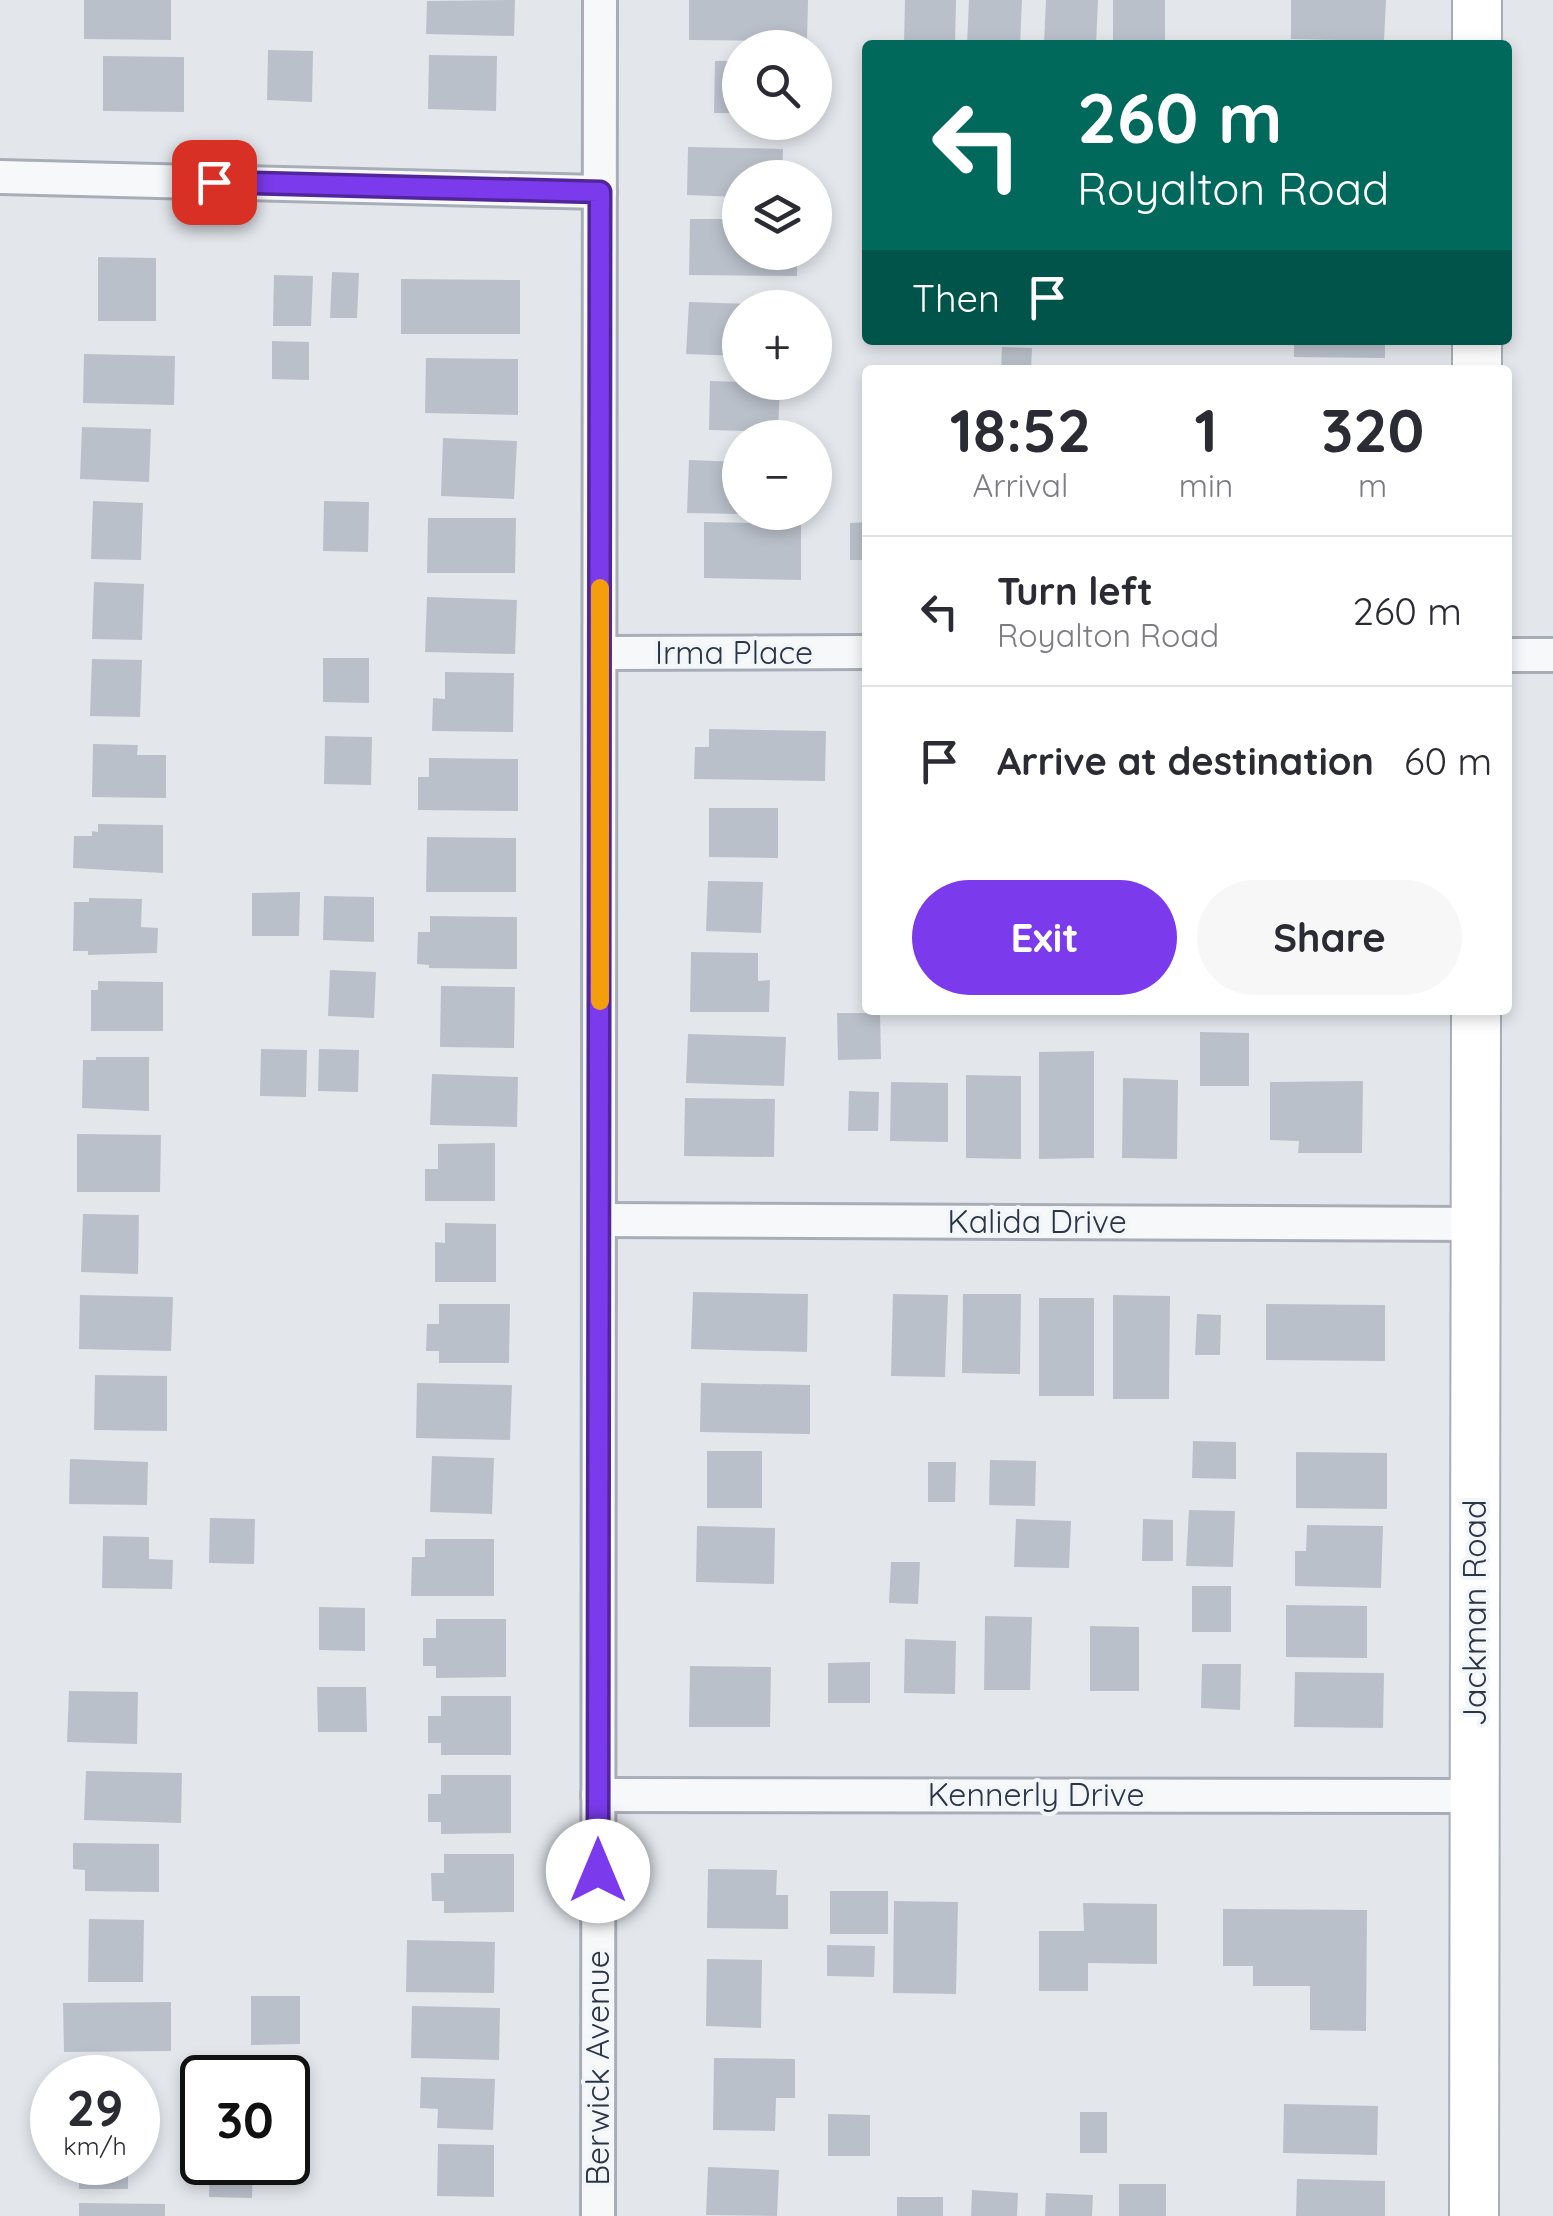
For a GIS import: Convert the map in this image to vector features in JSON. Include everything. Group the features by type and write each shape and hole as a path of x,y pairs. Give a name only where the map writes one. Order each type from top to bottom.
{"street":[{"name":"Berwick Avenue","path":"598,2216 600,0"},
{"path":"1477,0 1477,40"},
{"path":"0,177 600,192"},
{"name":"Irma Place","path":"600,653 862,652"},
{"path":"1512,655 1553,655"},
{"name":"Jackman Road","path":"1474,2216 1476,1015"},
{"name":"Kalida Drive","path":"600,1220 1476,1224"},
{"name":"Kennerly Drive","path":"598,1794 1475,1796"}],"building":[{"path":"84,0 171,0 171,40 84,39"},
{"path":"515,0 514,36 426,34 427,1"},
{"path":"689,0 808,0 807,30 722,30 722,40 689,40"},
{"path":"905,0 956,0 955,40 904,40"},
{"path":"969,0 1022,0 1020,40 967,40"},
{"path":"1046,0 1098,0 1096,40 1044,40"},
{"path":"1113,0 1165,0 1165,40 1113,40"},
{"path":"1291,0 1386,0 1384,40 1291,39"},
{"path":"268,50 313,51 312,102 267,100"},
{"path":"429,55 497,56 496,111 428,109"},
{"path":"103,56 184,57 184,112 103,111"},
{"path":"715,61 722,61 722,113 714,113"},
{"path":"688,147 783,149 783,160 722,160 722,196 687,195"},
{"path":"690,219 722,219 722,270 797,270 797,276 689,275"},
{"path":"98,257 156,258 156,321 98,321"},
{"path":"332,272 359,273 357,318 330,318"},
{"path":"274,275 313,276 311,326 273,326"},
{"path":"401,279 520,280 520,334 401,334"},
{"path":"689,302 722,303 722,355 686,354"},
{"path":"272,341 309,342 309,380 272,379"},
{"path":"1294,345 1385,345 1385,358 1294,357"},
{"path":"1002,347 1032,348 1031,365 1001,365"},
{"path":"84,354 175,356 174,405 83,403"},
{"path":"426,358 518,359 518,415 425,413"},
{"path":"710,381 722,381 722,400 779,400 778,420 722,420 722,430 709,430"},
{"path":"82,427 151,429 149,482 80,479"},
{"path":"443,438 517,441 514,499 441,496"},
{"path":"689,460 722,461 722,514 687,513"},
{"path":"93,501 143,503 141,560 91,559"},
{"path":"324,501 369,502 368,552 323,551"},
{"path":"428,518 516,518 515,573 427,573"},
{"path":"704,522 722,522 722,530 801,530 801,580 704,578"},
{"path":"862,522 862,560 850,560 850,523"},
{"path":"94,582 144,584 142,640 92,639"},
{"path":"427,597 517,600 515,654 425,652"},
{"path":"323,658 369,658 369,703 323,702"},
{"path":"92,659 142,660 140,717 90,716"},
{"path":"445,672 514,673 513,732 432,731 433,698 445,699"},
{"path":"709,729 826,731 825,781 694,779 695,747 709,747"},
{"path":"325,736 372,737 371,785 324,784"},
{"path":"93,744 138,745 137,755 166,755 166,798 92,797"},
{"path":"429,758 518,759 518,811 418,810 418,777 429,777"},
{"path":"709,808 778,808 778,858 709,857"},
{"path":"98,824 163,825 163,873 73,868 74,836 92,836 92,831 98,832"},
{"path":"427,837 516,838 516,892 426,892"},
{"path":"708,881 763,882 761,933 706,931"},
{"path":"300,892 299,936 252,936 252,893"},
{"path":"324,896 374,897 374,942 323,940"},
{"path":"89,898 142,899 141,927 158,928 157,953 88,955 88,951 73,951 74,902 89,902"},
{"path":"430,916 517,917 517,969 429,968 417,964 418,932 430,932"},
{"path":"691,952 758,953 758,981 770,980 769,1012 690,1012"},
{"path":"330,970 376,972 374,1018 328,1016"},
{"path":"98,981 163,982 163,1031 91,1031 91,990 98,990"},
{"path":"441,986 515,987 514,1048 440,1047"},
{"path":"837,1013 880,1015 881,1059 838,1060"},
{"path":"1200,1032 1249,1033 1249,1086 1200,1086"},
{"path":"688,1034 786,1037 784,1086 686,1083"},
{"path":"261,1049 307,1050 306,1097 260,1096"},
{"path":"319,1049 359,1050 358,1092 318,1091"},
{"path":"1094,1051 1094,1158 1039,1159 1039,1052"},
{"path":"149,1057 149,1111 82,1108 83,1060"},
{"path":"432,1074 518,1077 517,1127 430,1125"},
{"path":"966,1075 1021,1076 1021,1159 966,1158"},
{"path":"1123,1078 1178,1080 1177,1159 1122,1158"},
{"path":"1363,1081 1362,1153 1298,1153 1299,1141 1270,1140 1270,1082"},
{"path":"891,1082 948,1083 948,1142 890,1141"},
{"path":"849,1091 879,1092 878,1131 848,1131"},
{"path":"685,1098 775,1099 774,1157 684,1156"},
{"path":"77,1134 161,1135 160,1192 77,1192"},
{"path":"495,1143 495,1201 425,1201 425,1169 438,1169 438,1144"},
{"path":"83,1214 139,1215 138,1274 81,1272"},
{"path":"445,1223 496,1224 496,1282 435,1282 435,1242 445,1243"},
{"path":"693,1292 808,1294 807,1352 691,1349"},
{"path":"893,1294 948,1295 945,1377 891,1376"},
{"path":"963,1294 1021,1294 1020,1374 962,1373"},
{"path":"80,1295 173,1297 171,1351 79,1349"},
{"path":"1113,1295 1170,1296 1169,1399 1113,1399"},
{"path":"1039,1298 1094,1298 1094,1396 1039,1396"},
{"path":"439,1304 510,1304 509,1363 439,1363 439,1351 426,1351 427,1324 439,1324"},
{"path":"1266,1304 1385,1305 1385,1361 1266,1360"},
{"path":"1197,1314 1221,1315 1220,1355 1195,1355"},
{"path":"95,1375 167,1376 167,1431 94,1430"},
{"path":"417,1383 512,1385 510,1440 416,1438"},
{"path":"701,1383 810,1385 810,1434 700,1432"},
{"path":"1193,1441 1236,1442 1236,1479 1192,1478"},
{"path":"707,1451 762,1451 762,1508 707,1508"},
{"path":"1296,1452 1387,1453 1387,1509 1296,1508"},
{"path":"432,1456 494,1458 492,1514 430,1512"},
{"path":"70,1459 148,1462 147,1505 69,1504"},
{"path":"990,1460 1036,1461 1035,1506 989,1505"},
{"path":"928,1462 956,1462 955,1502 928,1502"},
{"path":"1189,1510 1235,1511 1233,1567 1186,1566"},
{"path":"210,1518 255,1519 254,1564 209,1563"},
{"path":"1016,1519 1071,1521 1069,1568 1014,1567"},
{"path":"1143,1519 1173,1520 1173,1561 1142,1561"},
{"path":"1307,1525 1383,1526 1381,1588 1295,1586 1295,1551 1306,1551"},
{"path":"697,1526 775,1528 774,1584 696,1582"},
{"path":"103,1536 149,1537 149,1559 173,1560 172,1589 102,1588"},
{"path":"425,1539 494,1539 494,1596 411,1596 412,1557 425,1557"},
{"path":"891,1562 920,1562 918,1604 889,1603"},
{"path":"1192,1586 1231,1586 1231,1632 1192,1632"},
{"path":"1286,1605 1367,1606 1367,1658 1286,1657"},
{"path":"319,1607 365,1608 365,1651 319,1650"},
{"path":"985,1616 1032,1617 1030,1690 984,1690"},
{"path":"436,1619 506,1619 506,1677 436,1678 436,1666 423,1666 423,1638 436,1638"},
{"path":"1090,1626 1139,1627 1139,1691 1090,1691"},
{"path":"905,1639 956,1641 955,1694 904,1693"},
{"path":"870,1662 870,1703 828,1703 828,1663"},
{"path":"1202,1664 1241,1664 1240,1710 1201,1708"},
{"path":"690,1666 771,1667 770,1727 689,1727"},
{"path":"1295,1672 1384,1673 1383,1728 1294,1727"},
{"path":"317,1687 366,1687 367,1732 318,1732"},
{"path":"69,1691 138,1692 137,1744 67,1742"},
{"path":"441,1696 511,1696 511,1755 441,1755 441,1743 428,1743 428,1716 441,1716"},
{"path":"86,1771 182,1773 181,1823 84,1820"},
{"path":"441,1775 511,1775 511,1833 441,1834 441,1822 428,1822 428,1794 441,1794"},
{"path":"73,1843 159,1844 159,1892 85,1891 85,1870 73,1869"},
{"path":"444,1854 514,1854 514,1912 444,1913 444,1901 432,1901 431,1873 444,1873"},
{"path":"708,1869 777,1870 776,1895 788,1895 788,1929 707,1928"},
{"path":"830,1891 888,1891 888,1934 830,1934"},
{"path":"894,1901 958,1902 956,1994 893,1993"},
{"path":"1083,1903 1157,1904 1157,1964 1088,1963 1088,1991 1039,1991 1039,1931 1084,1931"},
{"path":"1223,1909 1367,1910 1366,2031 1310,2030 1310,1986 1253,1986 1253,1966 1223,1966"},
{"path":"89,1919 144,1920 143,1982 88,1982"},
{"path":"407,1940 495,1942 494,1993 406,1992"},
{"path":"827,1945 875,1946 874,1977 827,1976"},
{"path":"707,1959 762,1960 761,2028 706,2026"},
{"path":"251,1996 300,1996 300,2044 251,2045"},
{"path":"171,2002 171,2051 64,2052 63,2003"},
{"path":"412,2006 500,2008 499,2060 411,2058"},
{"path":"714,2058 795,2059 795,2098 776,2098 775,2131 713,2130"},
{"path":"421,2077 495,2079 493,2130 437,2128 438,2109 420,2108"},
{"path":"1284,2104 1378,2106 1377,2155 1283,2153"},
{"path":"1080,2112 1107,2112 1107,2153 1080,2153"},
{"path":"828,2114 870,2115 870,2156 828,2156"},
{"path":"438,2144 494,2145 494,2197 437,2196"},
{"path":"708,2167 779,2170 777,2216 706,2215"},
{"path":"1297,2179 1385,2181 1385,2216 1296,2216"},
{"path":"1119,2184 1166,2184 1166,2216 1119,2216"},
{"path":"79,2185 128,2185 128,2189 79,2189"},
{"path":"209,2185 252,2185 252,2198 209,2197"},
{"path":"972,2190 1018,2193 1017,2216 971,2216"},
{"path":"1046,2193 1093,2195 1092,2216 1045,2216"},
{"path":"897,2197 943,2197 943,2216 897,2216"},
{"path":"79,2203 165,2204 165,2216 79,2216"}],"slow traffic":[{"path":"600,588 600,1001"}],"route":[{"path":"214,182 600,192 598,1871"}]}
